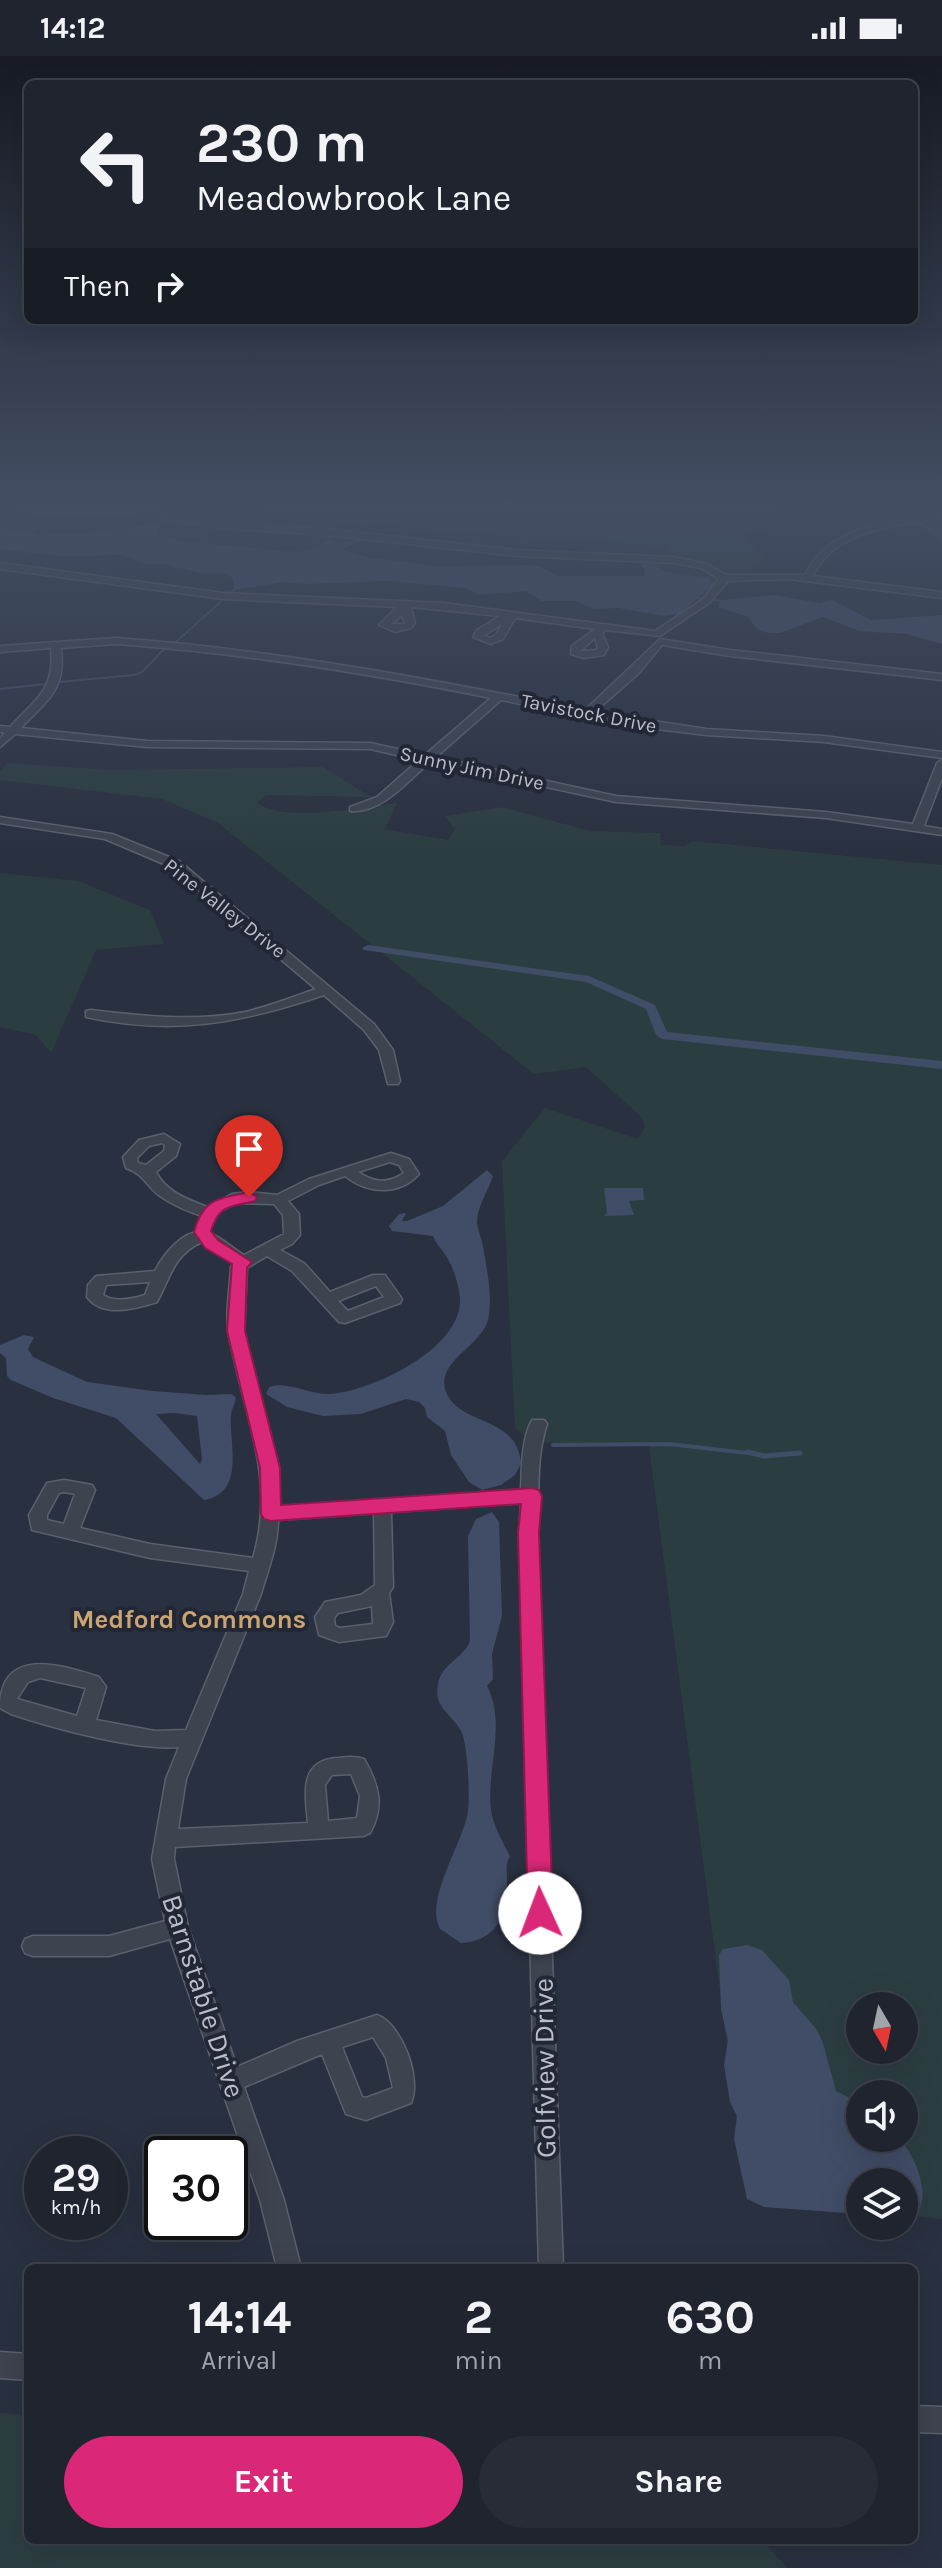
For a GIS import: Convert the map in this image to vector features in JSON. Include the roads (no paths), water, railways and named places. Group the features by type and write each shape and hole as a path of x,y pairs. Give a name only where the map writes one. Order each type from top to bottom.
{"street":[{"path":"569,625 658,638 741,657 854,665 942,677"},
{"path":"587,714 635,671 658,638 674,625"},
{"name":"Tavistock Drive","path":"0,649 115,641 175,644 400,677 667,728 824,739 942,755"},
{"path":"0,744 54,686 58,665 56,645"},
{"path":"354,809 381,799 499,696"},
{"name":"Sunny Jim Drive","path":"0,729 147,744 359,745 616,799 818,814 942,832"},
{"path":"917,829 942,763"},
{"name":"Pine Valley Drive","path":"0,820 108,836 168,861 327,990 379,1039 393,1081"},
{"path":"91,1014 168,1022 214,1021 265,1011 327,990"},
{"path":"203,1236 208,1213 232,1199 279,1200 347,1170"},
{"path":"148,1171 159,1189 208,1213"},
{"path":"203,1236 243,1262 287,1241 292,1235 291,1214 279,1200"},
{"path":"159,1276 161,1268 182,1245 203,1236"},
{"path":"266,1249 298,1267 328,1299"},
{"name":"Barnstable Drive","path":"243,1262 239,1267 236,1331 270,1468 271,1514 262,1566 176,1779 163,1859 177,1927 277,2214 288,2264"},
{"name":"Golfview Drive","path":"535,1430 528,1533 546,2053 546,2211 551,2264"},
{"path":"271,1514 532,1496"},
{"path":"380,1593 385,1581 382,1507"},
{"path":"70,1531 150,1551 262,1566"},
{"path":"85,1724 143,1737 170,1740 194,1738"},
{"path":"167,1838 322,1831 363,1827 370,1817 369,1784 357,1765 326,1767 315,1784 318,1822 322,1831"},
{"path":"33,1946 109,1946 177,1927"},
{"path":"231,2081 270,2062 328,2042"},
{"path":"0,2365 24,2367"},
{"path":"918,2419 942,2420"}],"water":[{"path":"754,625 801,625 780,633 757,629"},
{"path":"844,625 942,625 942,644 907,634 859,631"},
{"path":"487,1170 493,1176 477,1223 489,1283 488,1320 477,1338 451,1365 444,1385 456,1406 501,1430 518,1449 521,1464 515,1475 501,1485 482,1490 469,1482 451,1455 445,1431 427,1417 425,1408 419,1402 406,1399 361,1414 323,1416 287,1407 266,1394 269,1387 276,1385 322,1394 348,1391 391,1375 432,1349 457,1316 460,1297 457,1281 433,1236 392,1231 389,1226 399,1214 406,1213 402,1221 407,1221 443,1206"},
{"path":"604,1188 643,1188 644,1200 629,1201 634,1215 604,1216 607,1213"},
{"path":"24,1335 34,1337 28,1349 33,1357 87,1382 153,1391 232,1394 236,1398 231,1416 232,1466 226,1488 217,1496 204,1500 116,1418 53,1398 11,1380 7,1376 6,1358 0,1353 0,1345","holes":["156,1414 197,1416 202,1459 200,1464"]},
{"path":"492,1512 499,1522 502,1616 492,1654 493,1679 487,1686 493,1701 496,1731 490,1794 496,1828 510,1856 501,1918 482,1938 461,1943 440,1929 436,1917 441,1887 468,1811 467,1759 461,1731 441,1705 437,1692 440,1677 470,1641 468,1536 476,1519"},
{"path":"747,1945 762,1950 789,1980 793,2002 817,2030 823,2043 836,2091 846,2096 846,2152 909,2152 917,2168 846,2168 846,2213 764,2207 747,2199 734,2139 737,2116 730,2102 724,2065 728,2040 721,2009 719,1955 723,1949"},
{"path":"918,2170 922,2184 922,2203 918,2211"}],"waterway":[{"path":"176,642 195,625"},
{"path":"59,682 134,675 142,672 167,646"},
{"path":"0,689 46,684"},
{"path":"368,948 589,979 651,1007 662,1035 942,1065"},
{"path":"553,1445 669,1444 756,1454"},
{"path":"748,1452 756,1454"},
{"path":"756,1454 800,1453"}],"district":[{"name":"Medford Commons","path":"189,1619"}]}
